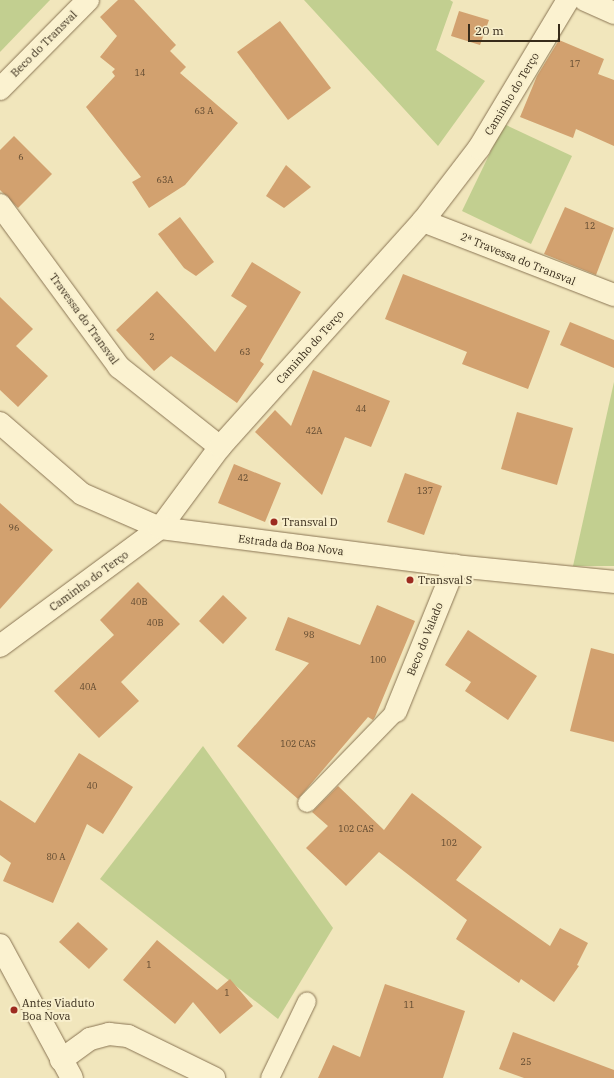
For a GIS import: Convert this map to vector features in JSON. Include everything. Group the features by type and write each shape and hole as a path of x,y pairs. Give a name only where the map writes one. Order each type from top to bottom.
{"street":[{"name":"Beco do Transval","path":"0,89 88,0"},
{"name":"Caminho do Terço","path":"0,646 160,528 220,447 423,221 479,148 568,0"},
{"path":"585,0 614,13"},
{"name":"Travessa do Transval","path":"0,205 120,367 220,447"},
{"name":"2ª Travessa do Transval","path":"423,221 614,295"},
{"name":"Estrada da Boa Nova","path":"0,423 82,494 160,528 455,566 614,582"},
{"name":"Beco do Valado","path":"396,711 455,566"},
{"path":"0,945 67,1069 90,1039 109,1034 128,1036 214,1078"}],"lane":[{"path":"307,803 396,711"},
{"path":"270,1078 307,1001"}],"green space":[{"path":"0,0 50,0 0,52"},
{"path":"304,0 450,0 453,2 436,50 485,81 438,146"},
{"path":"504,124 572,156 531,244 462,211"},
{"path":"614,382 614,566 573,566"},
{"path":"203,746 333,928 278,1019 100,879"}],"building":[{"path":"118,0 134,0 176,45 170,51 186,67 180,73 238,123 185,185 149,208 132,182 141,177 86,107 115,76 112,72 115,69 100,57 117,36 100,17"},
{"path":"459,11 489,20 480,45 451,36"},
{"path":"280,21 331,88 288,120 237,52"},
{"path":"559,40 604,59 598,74 614,80 614,146 576,129 573,138 520,117 537,76"},
{"path":"14,136 52,174 18,208 0,190 0,150"},
{"path":"286,165 311,187 284,208 266,196"},
{"path":"565,207 614,228 596,275 544,254"},
{"path":"180,217 214,262 196,276 184,268 158,234"},
{"path":"252,262 301,292 260,361 264,364 237,403 171,356 154,371 116,330 157,291 215,352 247,306 231,296"},
{"path":"403,274 550,331 528,389 462,364 467,352 385,319"},
{"path":"0,297 33,329 16,346 48,376 18,407 0,390"},
{"path":"570,322 614,340 614,368 560,345"},
{"path":"313,370 390,401 371,447 345,437 322,495 255,432 275,410 291,426"},
{"path":"517,412 573,428 557,485 501,469"},
{"path":"234,464 281,483 265,522 218,503"},
{"path":"405,473 442,486 424,535 387,522"},
{"path":"0,503 53,550 0,609"},
{"path":"138,582 180,624 121,682 139,701 99,738 54,691 114,635 100,620"},
{"path":"223,595 247,618 223,644 199,621"},
{"path":"377,605 415,621 375,717 373,720 368,717 298,799 237,746 309,663 275,650 288,617 360,645"},
{"path":"468,630 537,676 508,720 465,691 471,682 445,665"},
{"path":"591,648 614,654 614,742 570,731"},
{"path":"79,753 133,787 103,834 87,824 53,903 3,881 11,863 0,855 0,800 35,823"},
{"path":"338,786 384,830 412,793 482,847 456,880 550,946 560,928 588,943 577,965 579,966 554,1002 521,979 519,983 456,939 467,920 379,852 346,886 306,848 328,826 312,812"},
{"path":"78,922 108,949 89,969 59,942"},
{"path":"157,940 217,990 230,979 253,1006 220,1034 193,1002 175,1024 123,980"},
{"path":"385,984 465,1011 443,1078 318,1078 333,1045 360,1057"},
{"path":"513,1032 614,1070 614,1078 524,1078 499,1069"}],"place":[{"name":"Transval D","path":"274,522"},
{"name":"Transval S","path":"410,580"},
{"name":"Antes Viaduto Boa Nova","path":"14,1010"}]}
